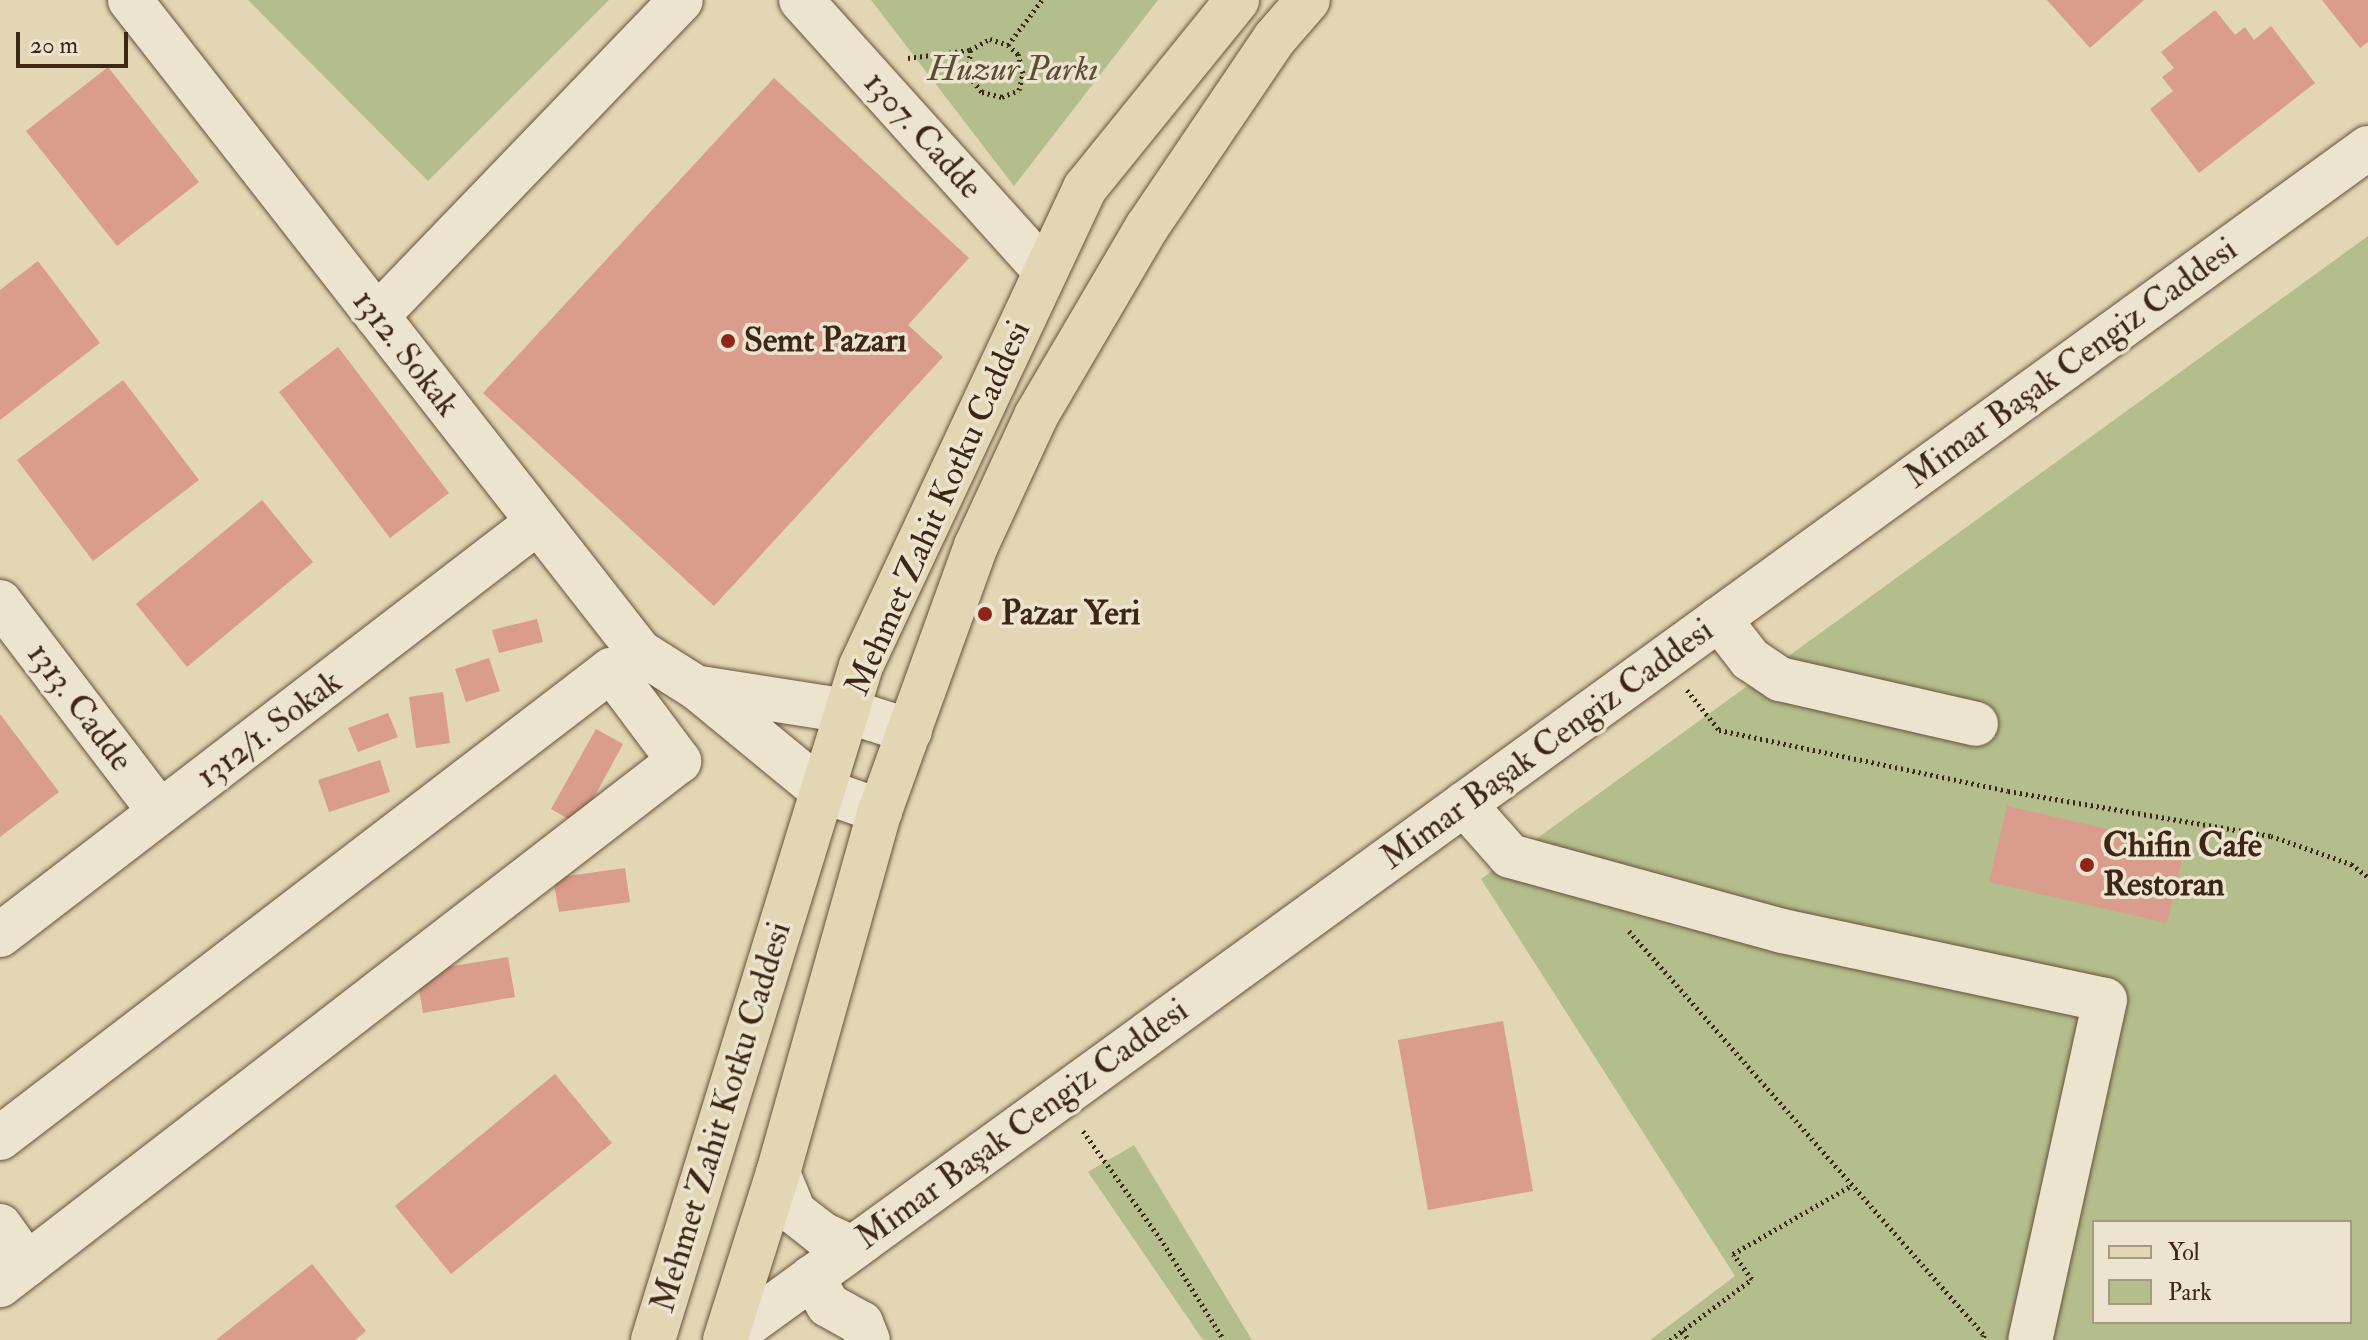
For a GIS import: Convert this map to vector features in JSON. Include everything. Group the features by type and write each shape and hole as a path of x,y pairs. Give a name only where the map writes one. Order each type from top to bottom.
{"main road":[{"name":"Mehmet Zahit Kotku Caddesi","path":"653,1340 861,666 1085,188 1237,0"},
{"name":"Mehmet Zahit Kotku Caddesi","path":"725,1340 778,1173 880,811 976,546 1036,416 1147,227 1275,38 1308,0"}],"street":[{"name":"1312. Sokak","path":"130,0 640,652 697,688 821,790 880,811"},
{"path":"377,316 681,0"},
{"name":"1307. Cadde","path":"801,0 1045,271"},
{"name":"Mimar Başak Cengiz Caddesi","path":"725,1340 820,1307 852,1248 2368,148"},
{"name":"1312/1. Sokak","path":"0,935 538,522"},
{"name":"1313. Cadde","path":"0,602 160,812"},
{"path":"1719,619 1750,659 1780,679 1976,724"},
{"path":"0,1138 611,670 679,761 14,1275 0,1226"},
{"path":"697,688 847,711 910,731"},
{"path":"1464,804 1510,856 1783,931 2105,1000 2030,1340"},
{"path":"778,1173 794,1212 822,1234 852,1248"},
{"path":"820,1307 861,1323 868,1340"}],"path":[{"path":"1008,45 1042,0"},
{"path":"859,64 970,50 990,39 1008,45 1018,54 1023,73 1019,90 1002,97 982,92 969,76 970,50"},
{"path":"1663,660 1719,730 2008,791 2271,836 2351,864 2368,877"},
{"path":"1607,884 1612,912 1984,1335 1983,1340"},
{"path":"1059,1098 1160,1238 1224,1340"},
{"path":"1670,1340 1752,1279 1733,1254 1852,1185"},
{"path":"1682,1331 1689,1340"}],"green space":[{"path":"248,0 609,0 428,181"},
{"name":"Huzur Parkı","path":"871,0 1158,0 1014,186"},
{"path":"2368,236 2368,1340 1650,1340 1735,1276 1481,879"},
{"path":"1134,1145 1252,1340 1203,1340 1088,1172"}],"building":[{"path":"2047,0 2144,0 2090,48"},
{"path":"2322,0 2368,0 2368,42 2360,48"},
{"path":"2215,10 2235,35 2245,27 2254,40 2271,26 2315,83 2199,173 2150,109 2173,91 2162,77 2174,68 2161,52"},
{"path":"108,67 199,182 117,246 26,131"},
{"name":"Semt Pazarı","path":"774,78 969,258 908,325 943,357 714,606 483,393"},
{"path":"38,261 100,343 0,420 0,290"},
{"path":"338,347 449,493 390,538 279,392"},
{"path":"123,380 199,480 93,561 17,460"},
{"path":"262,500 313,562 187,667 136,604"},
{"path":"537,619 543,642 499,653 492,630"},
{"path":"489,658 500,691 466,702 455,669"},
{"path":"443,692 450,743 416,748 409,697"},
{"path":"388,713 398,737 358,752 348,728"},
{"path":"0,714 59,792 0,837"},
{"path":"596,729 623,744 579,825 551,809"},
{"path":"380,760 390,792 329,812 318,780"},
{"name":"Chifin Cafe Restoran","path":"2007,806 2185,847 2167,923 1989,882"},
{"path":"625,868 630,902 559,912 553,878"},
{"path":"508,957 515,997 423,1013 416,972"},
{"path":"1503,1021 1533,1191 1428,1210 1398,1040"},
{"path":"555,1074 612,1143 451,1274 395,1206"},
{"path":"312,1264 366,1331 355,1340 216,1340"}],"place":[{"name":"Semt Pazarı","path":"728,341"},
{"name":"Pazar Yeri","path":"985,614"},
{"name":"Chifin Cafe Restoran","path":"2087,865"}]}
